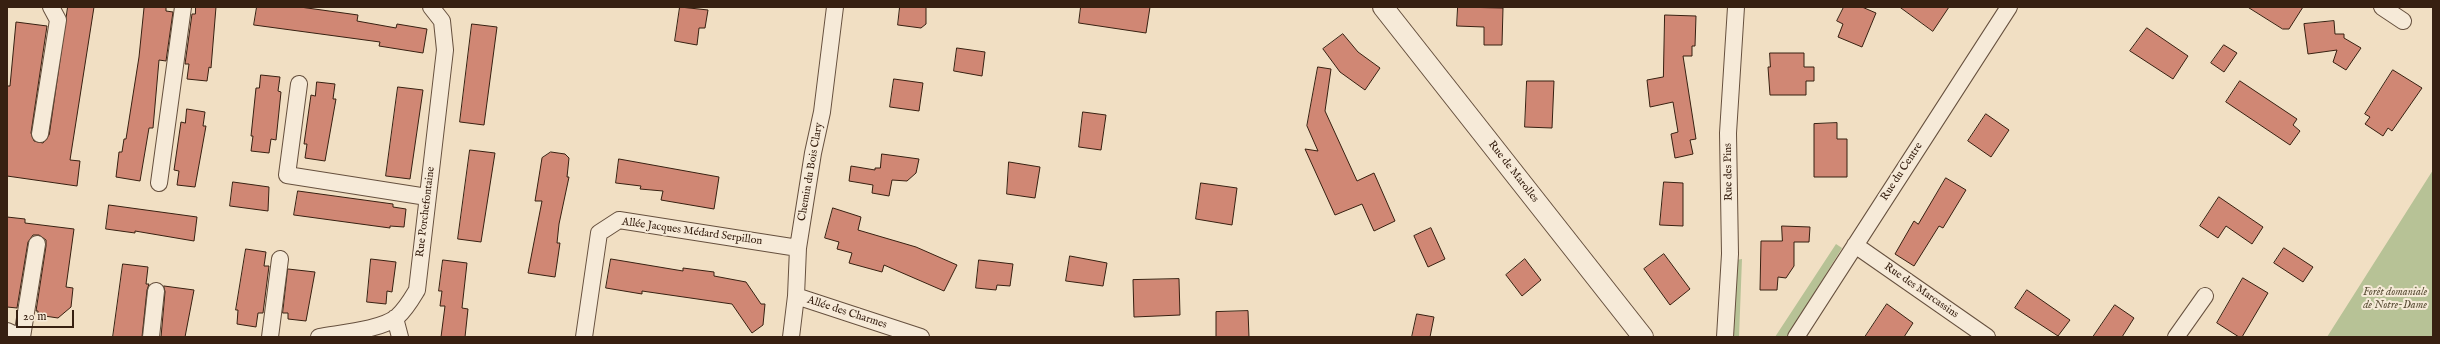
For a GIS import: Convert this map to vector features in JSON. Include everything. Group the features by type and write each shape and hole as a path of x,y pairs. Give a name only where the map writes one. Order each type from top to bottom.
{"street":[{"path":"40,134 58,20 51,7"},
{"path":"159,183 184,7"},
{"name":"Rue Porchefontaine","path":"319,337 372,327 396,318 408,305 417,290 445,50 442,14 431,7"},
{"name":"Chemin du Bois Clary","path":"791,337 796,296 798,248 813,153 822,112 835,7"},
{"name":"Rue de Marolles","path":"1383,7 1643,337"},
{"name":"Rue des Pins","path":"1725,337 1730,254 1728,133 1736,7"},
{"name":"Rue du Centre","path":"1796,337 2009,7"},
{"path":"2382,7 2403,21"},
{"path":"299,84 287,175 427,197"},
{"name":"Allée Jacques Médard Serpillon","path":"584,337 599,233 619,220 798,248"},
{"path":"7,331 21,337 37,244"},
{"name":"Rue des Marcassins","path":"1855,245 1987,337"},
{"path":"270,337 280,259"},
{"path":"151,337 156,291"},
{"name":"Allée des Charmes","path":"796,296 921,337"},
{"path":"2176,337 2205,296"},
{"path":"396,318 400,337"}],"green space":[{"name":"Forêt domaniale de Notre-Dame","path":"2433,170 2433,337 2327,337"},
{"path":"1836,244 1842,248 1787,337 1775,337"},
{"path":"1742,259 1739,337 1730,337 1736,260"}],"building":[{"path":"68,7 94,7 70,160 80,161 77,186 7,176 7,86 10,86 16,22 47,26 31,133 34,141 43,143 49,135"},
{"path":"166,7 166,11 173,12 166,61 159,60 153,128 149,128 140,181 116,177 119,152 122,152 124,139 126,139 139,57 144,8"},
{"path":"196,7 216,7 211,68 209,67 207,81 187,79 189,64 185,64 192,14 195,14"},
{"path":"257,7 300,7 358,15 357,21 396,28 397,24 427,29 423,53 379,46 380,42 254,25"},
{"path":"680,7 708,10 705,28 699,28 697,45 675,41"},
{"path":"900,7 926,7 926,24 921,28 898,25"},
{"path":"1081,7 1150,7 1146,33 1079,23"},
{"path":"1458,7 1503,8 1502,45 1484,45 1484,27 1457,26"},
{"path":"1844,7 1862,7 1876,13 1862,47 1838,37 1843,24 1837,21"},
{"path":"1900,7 1949,7 1933,31"},
{"path":"2248,7 2303,7 2289,29 2283,29"},
{"path":"1665,15 1696,16 1695,46 1692,46 1692,56 1683,56 1696,139 1690,140 1693,154 1675,158 1671,134 1678,132 1673,102 1650,107 1647,80 1663,77"},
{"path":"2334,21 2335,34 2344,34 2344,38 2361,48 2346,70 2333,62 2337,50 2308,54 2304,24"},
{"path":"472,24 497,27 484,125 460,122"},
{"path":"2147,28 2188,56 2173,79 2130,51"},
{"path":"1343,34 1358,52 1380,68 1365,90 1340,72 1323,49"},
{"path":"2224,45 2237,53 2224,72 2211,63"},
{"path":"957,48 985,52 982,76 954,71"},
{"path":"1770,53 1804,53 1804,67 1814,67 1814,81 1806,81 1806,95 1770,95 1768,67 1770,67"},
{"path":"1318,67 1331,69 1325,111 1357,181 1374,173 1395,221 1374,231 1362,204 1335,215 1305,149 1318,151 1307,126"},
{"path":"2393,70 2422,88 2392,131 2388,128 2383,136 2365,124 2370,117 2365,114"},
{"path":"261,75 280,77 278,91 281,92 276,140 271,139 269,153 251,151 256,88 259,88"},
{"path":"894,79 923,83 919,111 890,107"},
{"path":"1527,81 1554,81 1552,128 1525,127"},
{"path":"2240,81 2297,119 2293,125 2300,131 2290,145 2226,102"},
{"path":"317,82 335,84 333,99 336,99 325,161 305,158 307,144 304,144 311,95 315,96"},
{"path":"398,87 423,90 410,179 386,176"},
{"path":"187,109 205,112 203,126 206,126 195,187 177,185 179,171 174,170 181,122 185,123"},
{"path":"1083,112 1106,115 1101,150 1079,147"},
{"path":"1986,114 2009,130 1991,157 1968,141"},
{"path":"1837,123 1837,139 1847,139 1847,177 1814,177 1814,124"},
{"path":"470,150 495,153 481,242 458,239"},
{"path":"551,152 565,154 569,158 567,177 569,177 559,224 557,243 560,243 555,277 528,273 542,201 535,201 542,158"},
{"path":"882,154 919,159 916,173 907,181 892,180 889,196 872,193 873,185 849,181 851,166 875,170 875,168 880,168"},
{"path":"619,159 719,177 714,209 661,200 663,191 640,189 641,186 616,183"},
{"path":"1009,162 1040,167 1035,198 1007,194"},
{"path":"1946,178 1966,190 1943,228 1939,226 1914,266 1895,254 1914,221 1918,224"},
{"path":"233,182 269,187 268,211 230,206"},
{"path":"1664,182 1683,183 1683,226 1660,225"},
{"path":"1201,183 1237,188 1232,225 1196,219"},
{"path":"298,191 393,204 393,207 406,209 404,227 390,226 390,228 294,215"},
{"path":"2219,197 2263,227 2252,244 2226,226 2218,238 2200,226"},
{"path":"109,205 197,217 194,241 135,231 135,233 106,229"},
{"path":"833,208 861,217 858,230 916,247 957,265 944,291 884,265 882,272 849,263 852,253 837,249 839,242 825,238"},
{"path":"7,217 25,219 25,223 74,229 66,287 73,288 71,307 58,318 38,315 38,311 36,311 46,246 46,240 39,235 33,235 28,242 17,308 7,307"},
{"path":"1782,226 1810,227 1809,242 1794,242 1794,266 1786,278 1778,277 1777,290 1760,290 1761,241 1782,241"},
{"path":"1431,228 1445,259 1428,267 1414,236"},
{"path":"2284,248 2313,267 2303,282 2274,263"},
{"path":"246,249 266,252 264,266 269,266 263,313 258,313 256,327 237,324 238,310 236,310"},
{"path":"1664,254 1690,289 1670,305 1644,269"},
{"path":"1070,256 1107,263 1103,286 1066,281"},
{"path":"371,259 396,262 392,292 387,291 386,304 367,302"},
{"path":"611,259 683,271 683,268 714,272 714,276 746,282 761,304 765,304 763,325 752,333 732,304 642,291 642,294 606,288"},
{"path":"1525,259 1541,280 1522,296 1506,275"},
{"path":"443,260 467,263 462,308 468,309 465,337 441,337 445,306 440,306 442,291 439,291"},
{"path":"979,260 1013,264 1010,286 997,285 996,290 976,288"},
{"path":"123,264 148,267 146,284 149,284 142,337 113,337"},
{"path":"288,269 315,272 306,321 288,319 288,313 283,313"},
{"path":"2243,278 2268,293 2242,337 2239,337 2217,323"},
{"path":"1179,279 1180,315 1134,317 1133,280"},
{"path":"164,286 194,290 185,337 161,337 165,292"},
{"path":"2027,290 2070,320 2058,336 2015,308"},
{"path":"1887,304 1913,323 1904,337 1865,337"},
{"path":"2115,305 2134,318 2122,337 2093,337"},
{"path":"1248,311 1249,337 1216,337 1216,312"},
{"path":"1417,314 1434,317 1430,337 1412,337"}]}
